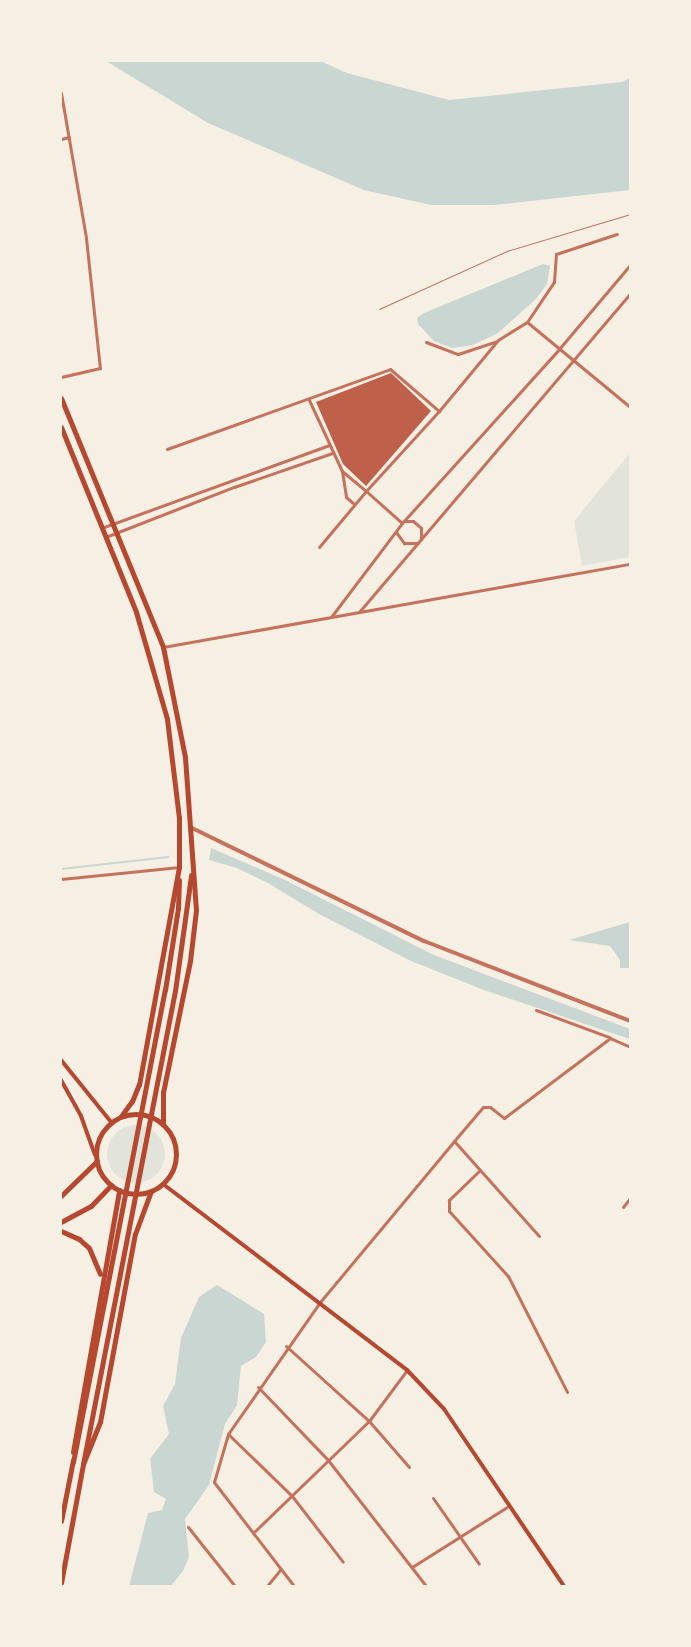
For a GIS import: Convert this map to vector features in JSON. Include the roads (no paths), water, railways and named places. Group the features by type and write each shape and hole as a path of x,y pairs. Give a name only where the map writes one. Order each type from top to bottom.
{"highway":[{"path":"61,398 163,648 184,757 192,828 189,909 61,1583"},
{"path":"61,427 108,536 136,612 167,719 179,818 178,908 83,1420 61,1521"},
{"path":"121,1116 140,1114 163,1124 172,1134 176,1153 172,1173 163,1184 151,1191 137,1194 119,1190 111,1185 97,1162 95,1155 100,1136 111,1122 121,1116 132,1101 139,1084 179,867"},
{"path":"163,1124 163,1092 195,918 196,891 192,868"},
{"path":"73,1462 75,1430 119,1190"},
{"path":"83,1464 98,1430 135,1234 151,1191"},
{"path":"61,1231 73,1235 89,1248 99,1267 101,1281"}],"main road":[{"path":"61,1060 111,1122"},
{"path":"61,1080 81,1116 95,1155"},
{"path":"61,1196 97,1162"},
{"path":"163,1184 407,1370 444,1410 507,1507 564,1586"},
{"path":"61,1222 92,1206 111,1185"}],"street":[{"path":"61,93 86,238 100,368 61,377"},
{"path":"61,139 69,137"},
{"path":"426,342 458,354 498,340 527,322 554,282 556,254 617,234"},
{"path":"330,618 403,522 559,349 630,265"},
{"path":"358,613 630,294"},
{"path":"527,322 630,407"},
{"path":"319,547 354,504 439,411 498,340"},
{"path":"167,448 309,400 390,368 439,411"},
{"path":"309,400 332,454 342,471 403,522 413,521 421,528 420,541"},
{"path":"104,527 329,446"},
{"path":"108,536 332,454"},
{"path":"342,471 346,497 354,504"},
{"path":"396,531 404,543 420,541"},
{"path":"163,648 630,564"},
{"path":"192,828 424,942 630,1021"},
{"path":"61,879 179,867"},
{"path":"536,1010 610,1038 630,1048"},
{"path":"294,1586 255,1532 214,1482 228,1434 258,1386 320,1302 483,1106 490,1107 504,1118 610,1038"},
{"path":"454,1141 479,1172 539,1236"},
{"path":"479,1172 449,1200 449,1210 508,1276 567,1392"},
{"path":"623,1206 630,1198"},
{"path":"286,1346 369,1420 409,1467"},
{"path":"255,1532 369,1420 407,1370"},
{"path":"258,1386 328,1460 426,1586"},
{"path":"228,1434 292,1496 343,1562"},
{"path":"433,1498 479,1564"},
{"path":"412,1567 507,1507"},
{"path":"188,1526 234,1586"},
{"path":"267,1586 281,1569"}],"lane":[{"path":"379,309 507,251 630,214"}],"waterway":[{"path":"61,869 168,857"}]}
